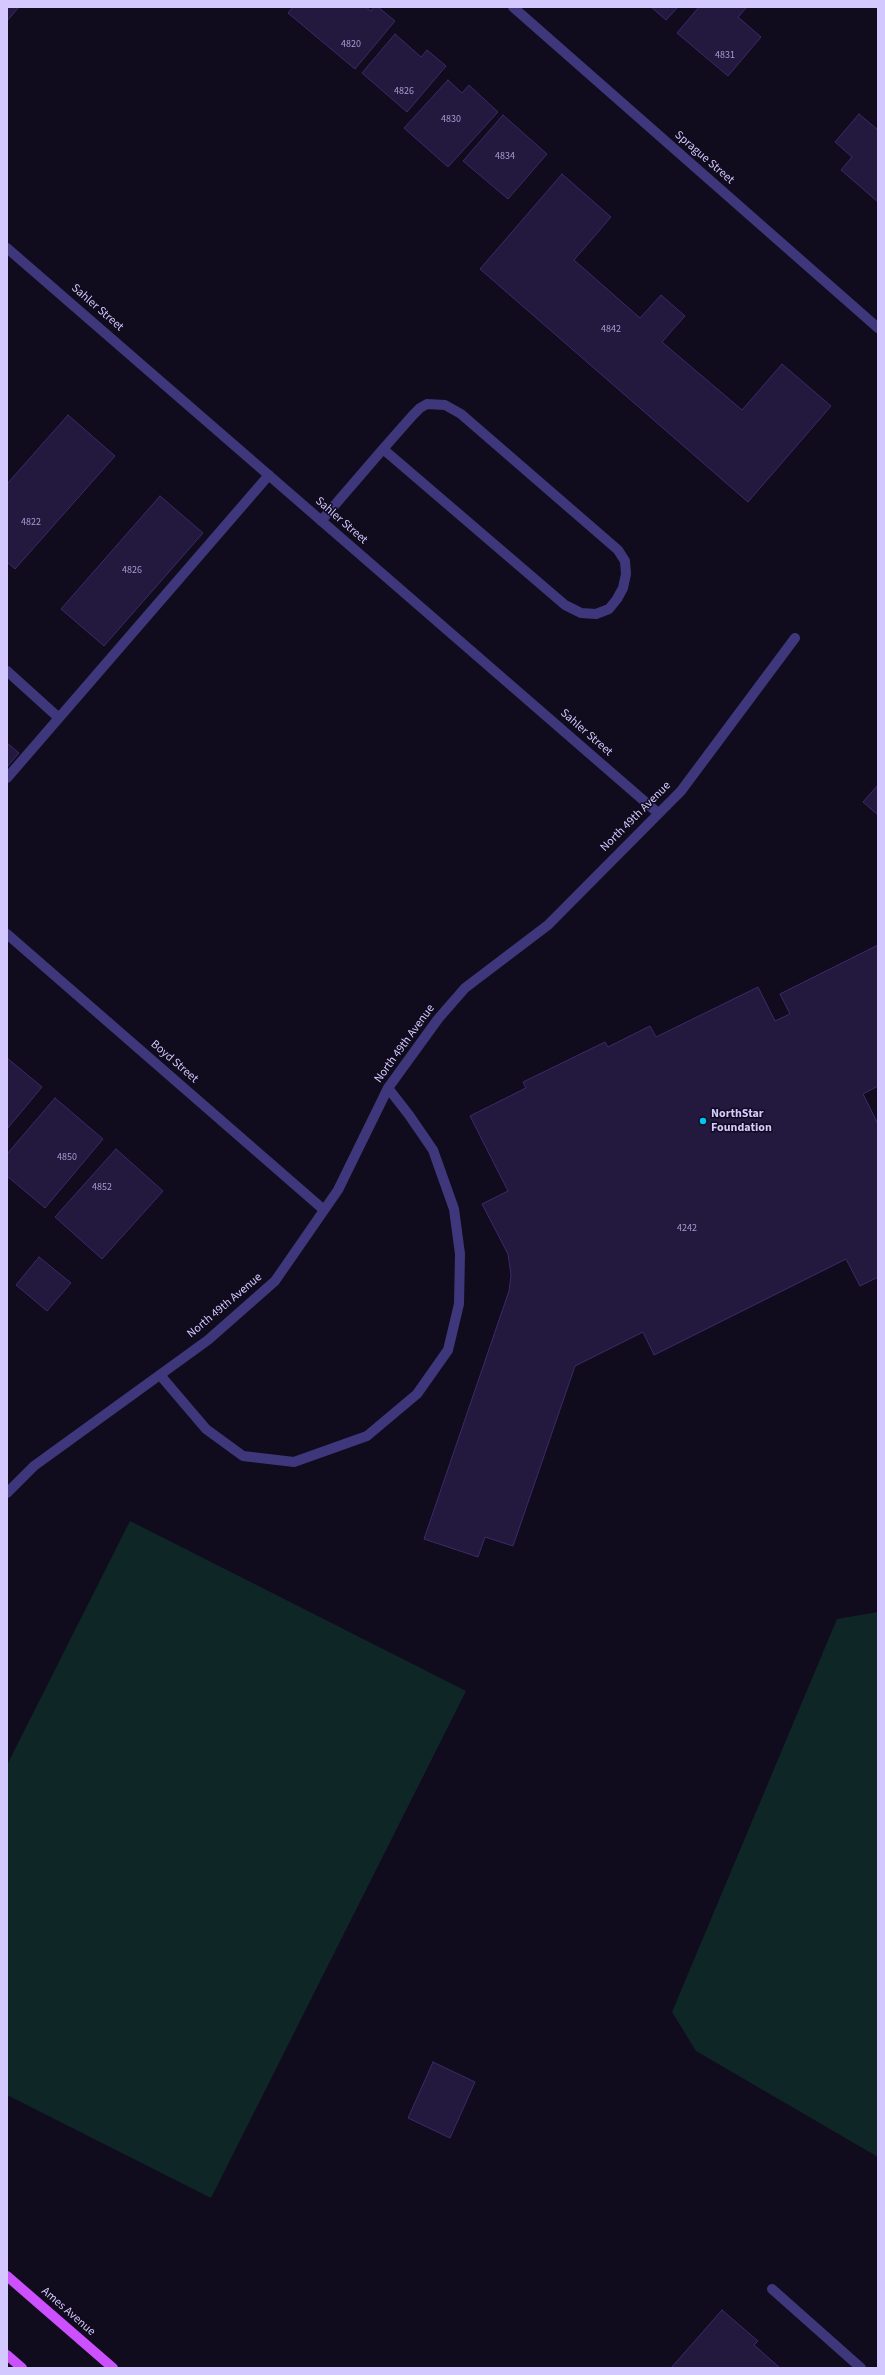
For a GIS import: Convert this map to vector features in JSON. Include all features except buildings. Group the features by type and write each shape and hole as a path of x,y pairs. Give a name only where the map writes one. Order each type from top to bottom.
{"main road":[{"name":"Ames Avenue","path":"7,2276 113,2368"},
{"path":"7,2355 22,2368"}],"street":[{"name":"Sprague Street","path":"513,7 878,328"},
{"name":"Sahler Street","path":"7,248 658,814"},
{"path":"321,521 383,449 420,408 428,404 445,405 461,414 618,550 625,561 626,574 623,588 617,599 609,609 596,614 581,613 565,605 383,449"},
{"path":"7,778 269,475"},
{"name":"North 49th Avenue","path":"7,1493 34,1466 208,1340 275,1281 338,1190 388,1088 438,1019 465,988 548,925 681,791 795,638"},
{"path":"7,671 59,718"},
{"name":"Boyd Street","path":"7,934 324,1210"},
{"path":"160,1375 206,1429 243,1456 294,1462 367,1436 417,1394 448,1350 459,1304 460,1254 454,1209 433,1150 409,1114 388,1088"},
{"path":"772,2289 861,2368"}],"green space":[{"path":"130,1521 466,1691 211,2198 7,2095 7,1765"},
{"path":"878,1612 878,2157 696,2051 672,2012 837,1619"}],"place":[{"name":"NorthStar Foundation","path":"703,1121"}]}
